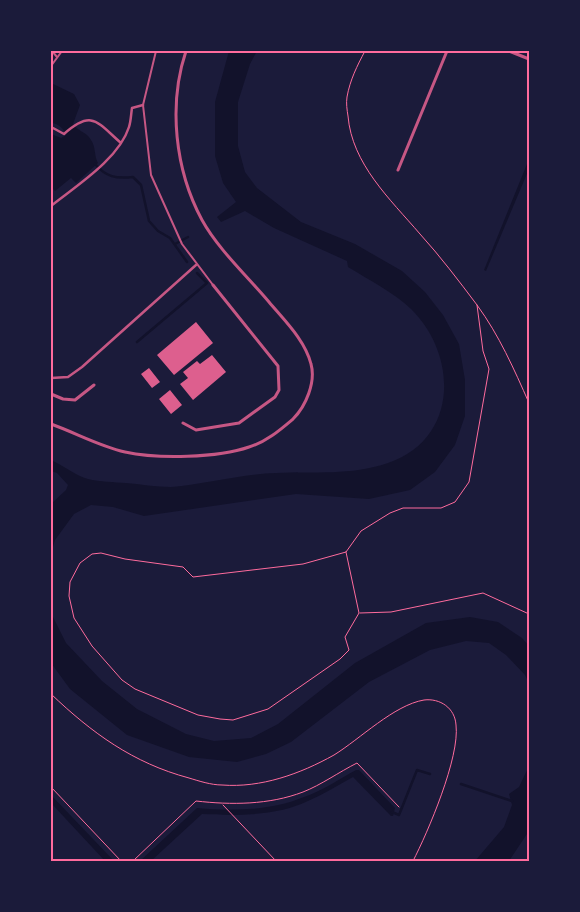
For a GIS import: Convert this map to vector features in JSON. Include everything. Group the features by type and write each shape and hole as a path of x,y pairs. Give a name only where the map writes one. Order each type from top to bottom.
{"street":[{"path":"51,424 97,443 127,452 160,456 199,456 250,447 279,432 297,415 308,396 312,380 312,365 305,348 216,241 202,220 189,190 176,130 177,93 186,51"},
{"path":"398,170 447,51"},
{"path":"509,51 529,59"},
{"path":"51,206 102,164 121,144 129,127 132,108 143,106"},
{"path":"51,129 53,128 64,134 75,124 83,120 92,120 98,123 121,144"},
{"path":"51,378 68,377 82,368 196,265"},
{"path":"183,423 196,430 240,423 275,397 279,390 278,366 213,285"},
{"path":"51,394 63,399 75,400 94,385"}],"lane":[{"path":"52,51 57,57"},
{"path":"51,66 62,51"},
{"path":"156,51 143,106 151,175 182,244 213,285"}],"path":[{"path":"366,51 356,68 346,99 348,125 355,147 368,172 385,196 421,235 478,305 496,333 529,403"},
{"path":"346,552 359,613 345,637 348,650 340,659 268,709 233,720 198,715 135,689 122,680 92,646 74,618 69,596 70,582 80,563 92,554 102,553 125,559 183,566 193,577 302,564 346,552 361,531 390,512 403,508 441,508 455,502 470,482 489,369 483,351 478,305"},
{"path":"359,613 391,612 483,594 529,614"},
{"path":"51,694 77,719 109,743 140,760 168,772 221,785 263,782 294,774 335,754 410,704 424,700 434,700 443,703 449,708 456,724 456,740 439,800 413,861"},
{"path":"134,861 196,802 222,804 262,802 303,792 357,763 399,807"},
{"path":"51,787 121,861"},
{"path":"222,804 276,861"}],"shaded area":[{"path":"229,51 257,51 250,64 238,102 238,146 245,172 257,188 301,222 355,244 402,271 425,292 443,315 459,344 465,380 465,416 455,445 435,472 410,490 369,499 296,494 144,516 113,507 91,505 74,514 55,540 51,554 51,504 66,490 68,485 57,473 51,471 51,460 88,479 165,487 184,486 263,474 360,470 388,463 411,451 428,435 439,416 444,394 443,372 437,349 426,328 411,309 389,292 348,267 347,261 274,228 245,211 221,222 217,217 236,202 223,183 215,156 215,102"},
{"path":"51,83 74,94 80,105 73,124 91,140 98,163 76,183 71,178 55,191 51,187 51,134 61,138 66,135 60,127 51,123"},
{"path":"529,159 529,169 486,271 484,270"},
{"path":"51,613 66,643 102,681 137,709 186,734 214,741 251,738 278,724 355,663 426,623 470,617 498,622 522,638 529,646 529,683 525,675 506,655 489,643 466,641 430,650 369,682 291,742 266,754 237,762 189,757 127,735 70,689 51,663"},
{"path":"529,766 529,831 509,861 475,861 504,827 512,805 509,794 519,787"},
{"path":"359,770 395,808 393,816 353,777 314,798 283,810 242,815 202,814 151,861 140,861 197,808 238,810 291,802 317,792"},
{"path":"51,795 114,861 105,861 51,803"}],"building":[{"path":"196,322 213,343 174,375 157,355"},
{"path":"212,355 226,372 193,400 180,384 188,378 183,372 197,361 200,364"},
{"path":"149,368 160,382 152,388 141,374"},
{"path":"170,390 182,405 171,414 159,399"}],"waterway":[{"path":"95,164 107,174 121,178 133,177 141,185 149,221 158,231 170,238 187,262"},
{"path":"175,244 188,237"},
{"path":"137,342 207,283 197,273"},
{"path":"392,812 399,815 417,770 430,774"},
{"path":"461,784 512,801"}]}
